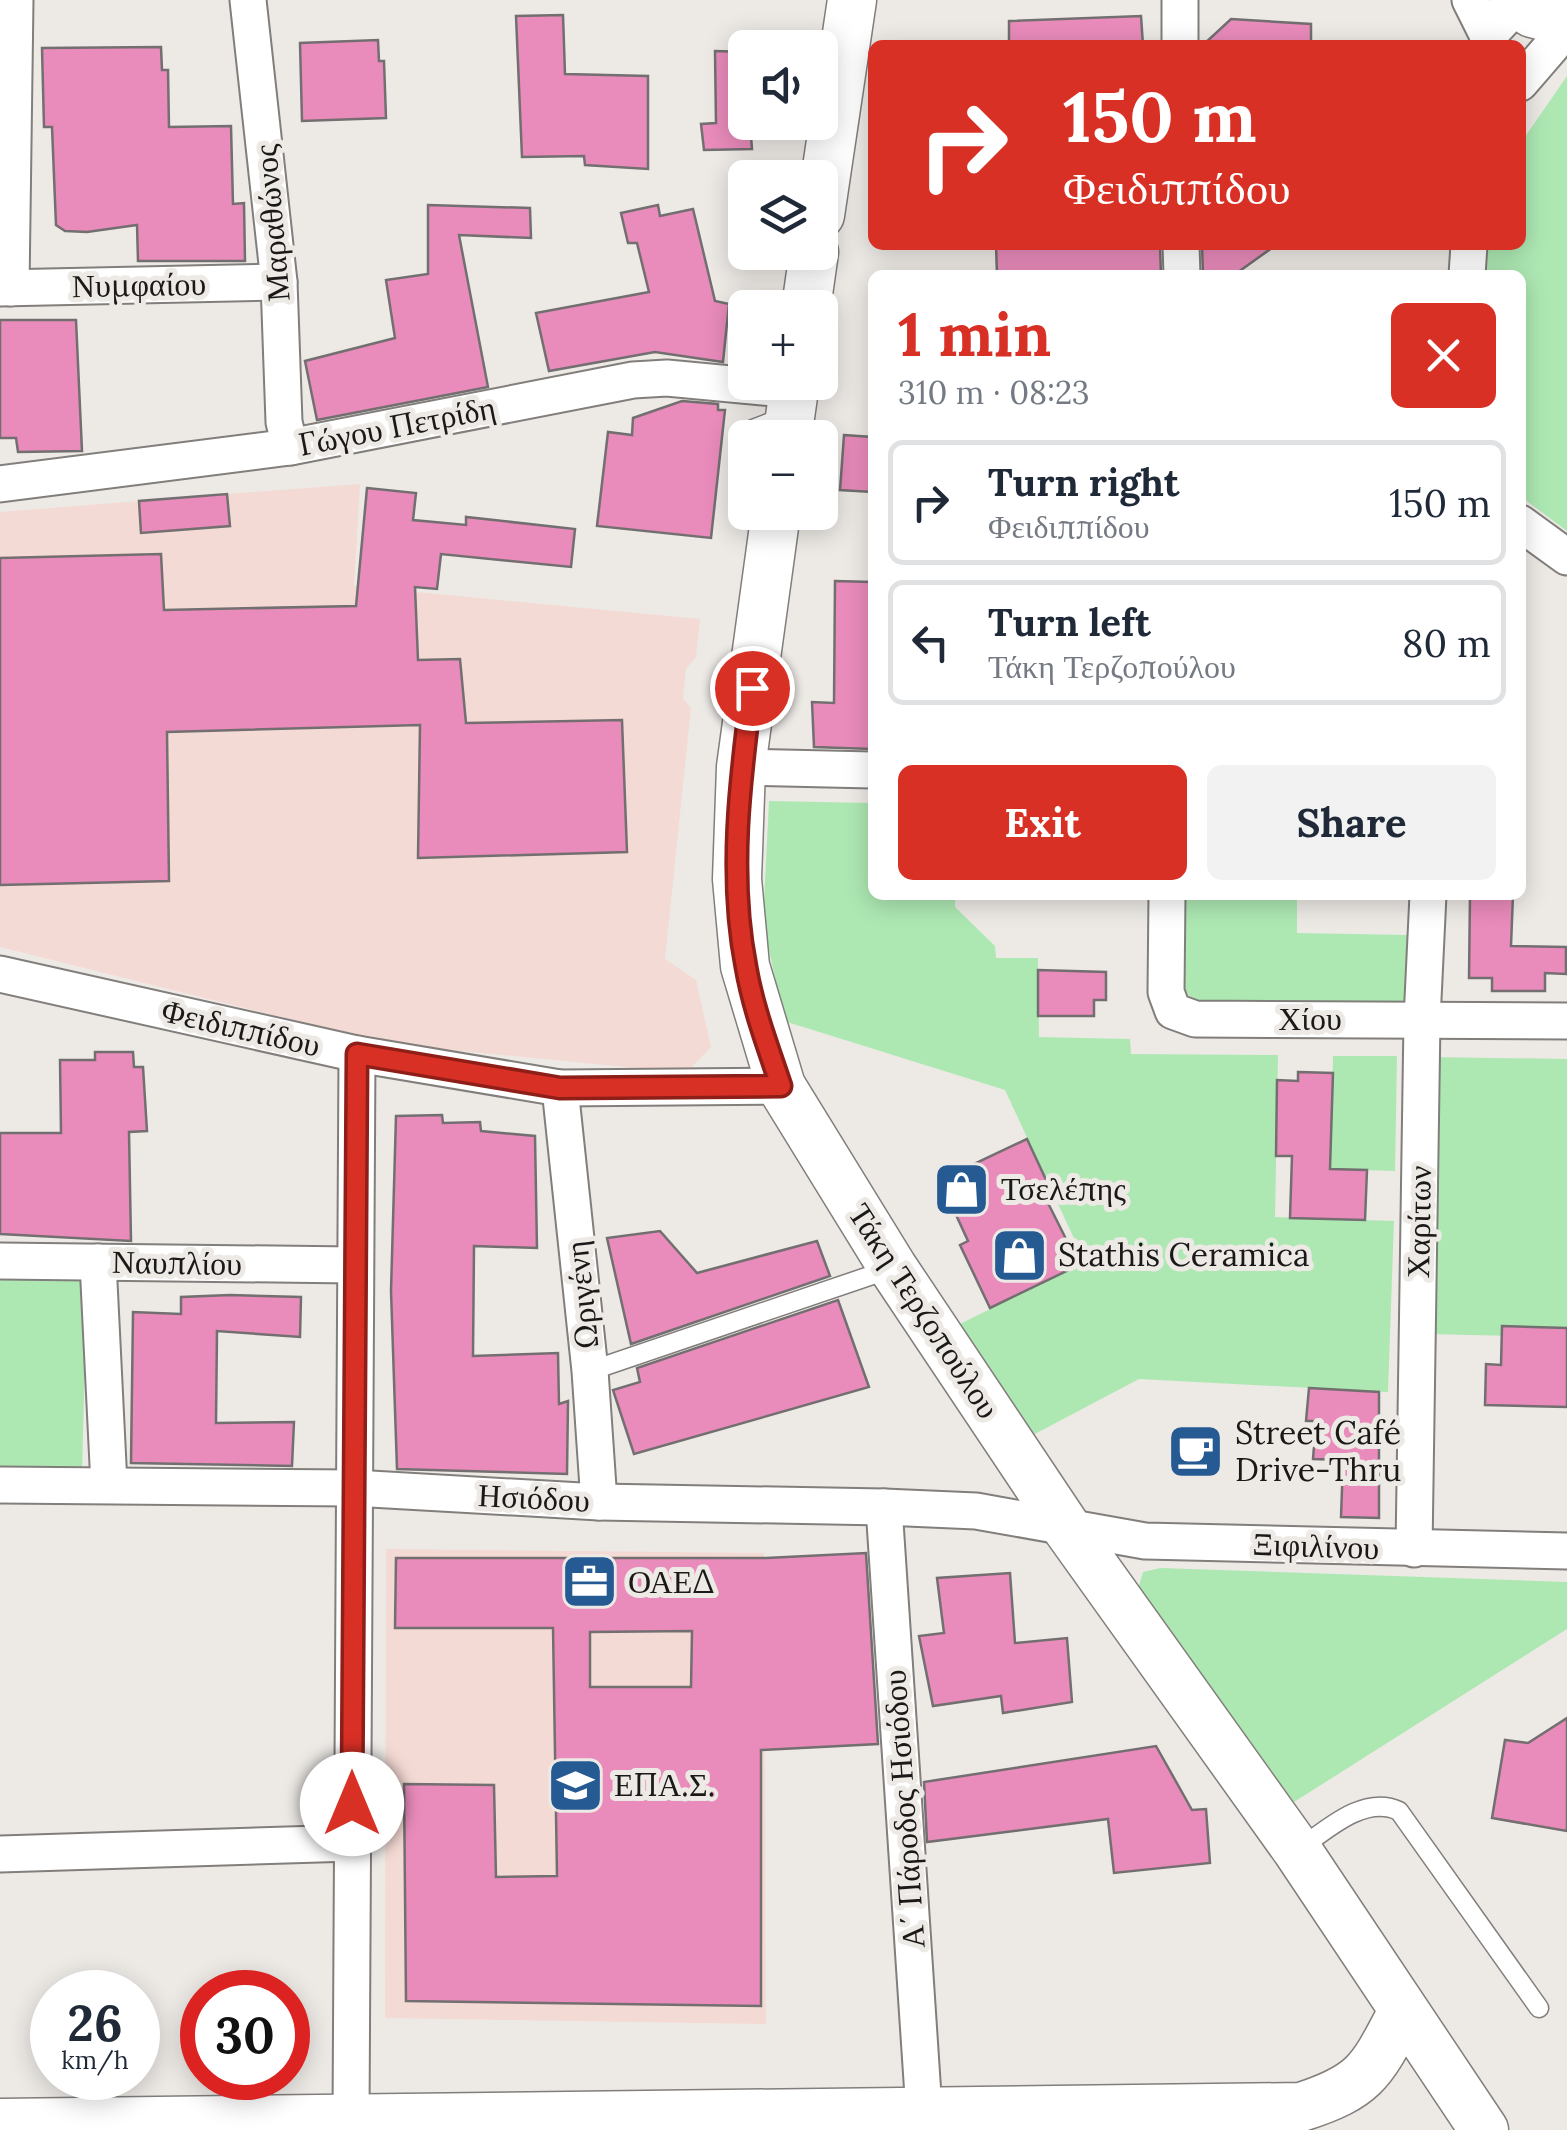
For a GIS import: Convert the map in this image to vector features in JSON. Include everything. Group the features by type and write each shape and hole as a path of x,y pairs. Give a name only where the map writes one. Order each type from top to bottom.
{"main road":[{"path":"828,160 852,0"},
{"path":"1502,21 1566,22"},
{"name":"Τάκη Τερζοπούλου","path":"756,530 737,878 745,966 781,1086 893,1268 1066,1527 1297,1850 1484,2130"},
{"path":"0,2123 1301,2106 1344,2094 1367,2075 1403,2012"}],"street":[{"path":"6,288 15,0"},
{"name":"Μαραθώνος","path":"248,0 279,282 284,422 290,447"},
{"path":"1180,0 1180,40"},
{"path":"1470,0 1502,21"},
{"path":"1526,75 1566,22"},
{"name":"Νυμφαίου","path":"6,288 279,282"},
{"name":"Γώγου Πετρίδη","path":"0,484 290,447 633,380 668,378 787,408"},
{"path":"1526,527 1567,557"},
{"path":"742,767 868,770"},
{"name":"Χίου","path":"1167,900 1166,992 1172,1011 1194,1019 1567,1021"},
{"name":"Χαρίτων","path":"1414,1548 1422,1020 1428,900"},
{"name":"Φειδιππίδου","path":"0,974 357,1054 560,1088 781,1086"},
{"path":"352,2118 357,1054"},
{"name":"Ωριγένη","path":"560,1088 590,1371 599,1502"},
{"name":"Ναυπλίου","path":"0,1261 354,1265"},
{"path":"98,1262 109,1485"},
{"name":"Ησιόδου","path":"0,1485 353,1488 599,1502 884,1508 976,1512 1066,1527"},
{"name":"Α΄ Πάροδος Ησιόδου","path":"884,1508 924,2112"},
{"name":"Ξιφιλίνου","path":"1066,1527 1145,1541 1567,1551"},
{"path":"0,1854 352,1843"}],"lane":[{"path":"590,1371 893,1268"},
{"path":"1297,1850 1340,1820 1372,1806 1386,1805 1399,1811 1539,2008"}],"shaded area":[{"path":"360,484 354,586 700,619 696,657 686,669 683,699 691,708 665,959 696,980 711,1047 686,1073 390,1044 0,947 0,512 139,501 142,533 229,526 227,494"},
{"name":"ΕΠΑ.Σ.","path":"386,1549 764,1553 766,2024 385,2018"}],"green space":[{"path":"1567,76 1567,531 1526,500 1526,270 1486,270 1488,250 1526,250 1526,135"},
{"path":"769,801 868,803 868,900 955,900 955,907 995,946 996,958 1038,958 1039,1037 1130,1039 1131,1054 1278,1055 1275,1217 1394,1221 1388,1392 1139,1379 1031,1436 958,1325 1085,1262 1005,1090 784,1021 763,921"},
{"path":"1181,900 1297,900 1297,933 1408,935 1408,1004 1205,1002 1190,997 1181,984"},
{"path":"1333,1056 1397,1056 1395,1171 1330,1169"},
{"path":"1430,1057 1567,1059 1567,1337 1426,1334"},
{"path":"0,1277 87,1277 82,1473 0,1471"},
{"path":"1160,1568 1567,1582 1567,1629 1294,1802 1138,1589 1143,1572"}],"building":[{"path":"563,15 565,74 648,76 648,169 585,165 584,156 522,157 516,16"},
{"path":"1141,16 1143,40 1009,40 1009,21"},
{"path":"1231,19 1311,24 1311,40 1208,40"},
{"path":"378,40 379,61 384,61 386,118 302,121 300,43"},
{"path":"161,47 162,70 168,70 169,127 231,126 233,204 244,203 245,261 138,261 137,225 87,232 65,231 56,225 52,127 44,127 42,48"},
{"path":"715,51 728,51 728,140 751,140 752,149 704,150 701,124 716,123"},
{"path":"428,205 530,208 531,238 459,235 488,387 317,420 305,361 395,338 386,280 428,274"},
{"path":"658,205 660,216 693,209 715,301 728,304 723,362 655,352 549,371 536,313 649,292 637,243 628,243 621,213"},
{"path":"996,250 1160,250 1161,270 997,270"},
{"path":"1202,250 1269,250 1241,270 1203,270"},
{"path":"0,320 76,320 82,451 18,452 16,438 0,438"},
{"path":"682,401 718,404 718,410 725,410 711,538 597,526 608,432 632,435 633,418"},
{"path":"844,435 868,437 868,492 840,490"},
{"path":"367,488 416,493 413,520 466,525 466,517 575,529 571,567 441,554 437,589 415,587 418,660 460,659 466,723 622,720 627,852 418,858 420,725 167,732 169,881 0,885 0,558 161,554 164,610 356,606"},
{"path":"227,494 230,526 141,533 139,501"},
{"path":"835,581 868,582 868,749 814,747 812,702 834,703"},
{"path":"1470,900 1513,900 1511,946 1566,947 1566,974 1545,973 1545,991 1492,991 1492,978 1469,978"},
{"path":"1038,970 1106,972 1106,1000 1094,1000 1094,1016 1038,1016"},
{"path":"95,1052 133,1052 134,1067 143,1067 147,1131 129,1132 131,1241 0,1234 0,1133 61,1133 60,1060 95,1060"},
{"path":"1298,1072 1333,1073 1330,1169 1367,1170 1365,1220 1290,1218 1292,1156 1276,1156 1277,1080 1298,1081"},
{"path":"442,1115 443,1123 480,1122 481,1131 535,1136 537,1248 474,1246 473,1356 558,1353 559,1404 568,1401 567,1474 397,1469 391,1291 396,1116"},
{"path":"1027,1139 1055,1199 1048,1203 1079,1265 990,1308 960,1245 968,1241 940,1180"},
{"path":"660,1231 697,1273 817,1241 830,1276 631,1344 607,1238"},
{"path":"181,1297 301,1297 300,1337 217,1331 216,1423 294,1422 292,1466 131,1463 133,1312 181,1314"},
{"path":"838,1300 869,1387 634,1454 613,1390 640,1382 637,1368"},
{"path":"1502,1326 1567,1328 1567,1407 1485,1405 1486,1364 1501,1365"},
{"path":"1309,1388 1379,1392 1379,1518 1341,1517 1343,1460 1313,1459 1316,1421 1306,1421"},
{"name":"ΕΠΑ.Σ.","path":"866,1553 878,1744 761,1750 761,2006 406,2001 404,1784 494,1785 496,1877 557,1876 553,1628 395,1628 396,1558 766,1558","holes":["692,1631 691,1687 590,1687 590,1632"]},
{"path":"1010,1573 1015,1643 1067,1638 1072,1702 1003,1713 1001,1696 933,1706 919,1636 944,1633 937,1578"},
{"path":"1567,1718 1567,1831 1492,1818 1505,1740 1528,1743"},
{"path":"1156,1746 1192,1810 1206,1809 1210,1863 1114,1873 1108,1819 927,1842 924,1782"}],"place":[{"name":"Τσελέπης","path":"962,1189"},
{"name":"Stathis Ceramica","path":"1019,1255"},
{"name":"Street Café Drive-Thru","path":"1196,1451"},
{"name":"ΟΑΕΔ","path":"589,1582"},
{"name":"ΕΠΑ.Σ.","path":"575,1785"}],"route":[{"path":"352,1804 357,1054 560,1088 710,1090 781,1086 745,966 737,878 742,767 752,688"}]}
